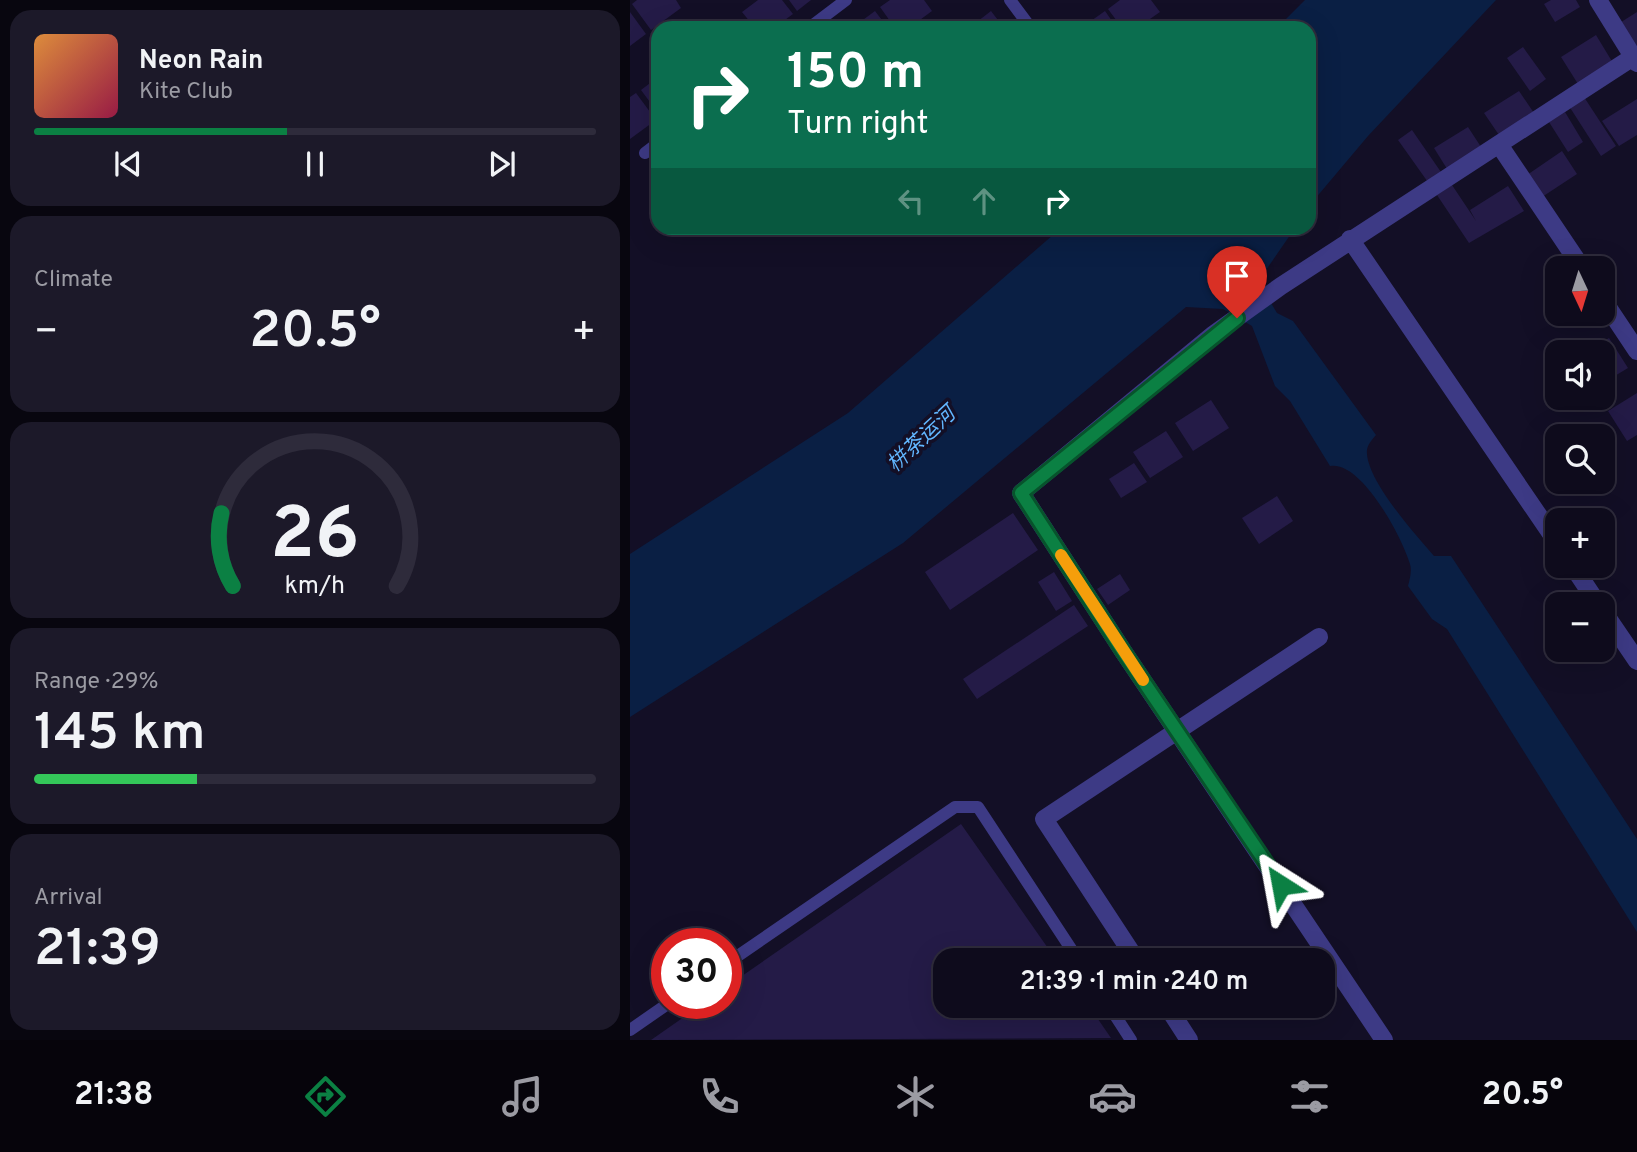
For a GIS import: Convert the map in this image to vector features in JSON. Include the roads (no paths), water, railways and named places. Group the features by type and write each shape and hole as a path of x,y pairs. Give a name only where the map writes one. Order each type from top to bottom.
{"street":[{"path":"1384,1040 1021,493 1214,334 1281,286 1350,239 1635,60 1598,0"},
{"path":"1500,146 1573,256"},
{"path":"1350,239 1545,525"},
{"path":"1615,318 1637,351"},
{"path":"1615,629 1637,661"},
{"path":"1128,948 1044,819 1320,637"},
{"path":"1175,1018 1189,1040"}],"lane":[{"path":"819,21 846,0"},
{"path":"1010,0 1026,21"},
{"path":"645,153 651,148"},
{"path":"742,953 955,807 978,807 1070,948"},
{"path":"630,1030 651,1015"},
{"path":"1117,1018 1131,1040"}],"water":[{"path":"1305,0 1496,0 1368,136 1316,198 1316,21 1284,21"},
{"name":"栟茶运河","path":"1053,235 1290,235 1266,270 1262,288 1277,313 1293,321 1376,435 1368,446 1367,454 1384,493 1434,556 1451,556 1637,839 1637,932 1447,629 1432,619 1408,586 1411,572 1406,552 1379,503 1354,475 1342,467 1330,466 1290,401 1275,386 1252,326 1223,309 1186,307 903,543 630,717 630,554 848,413"}]}
